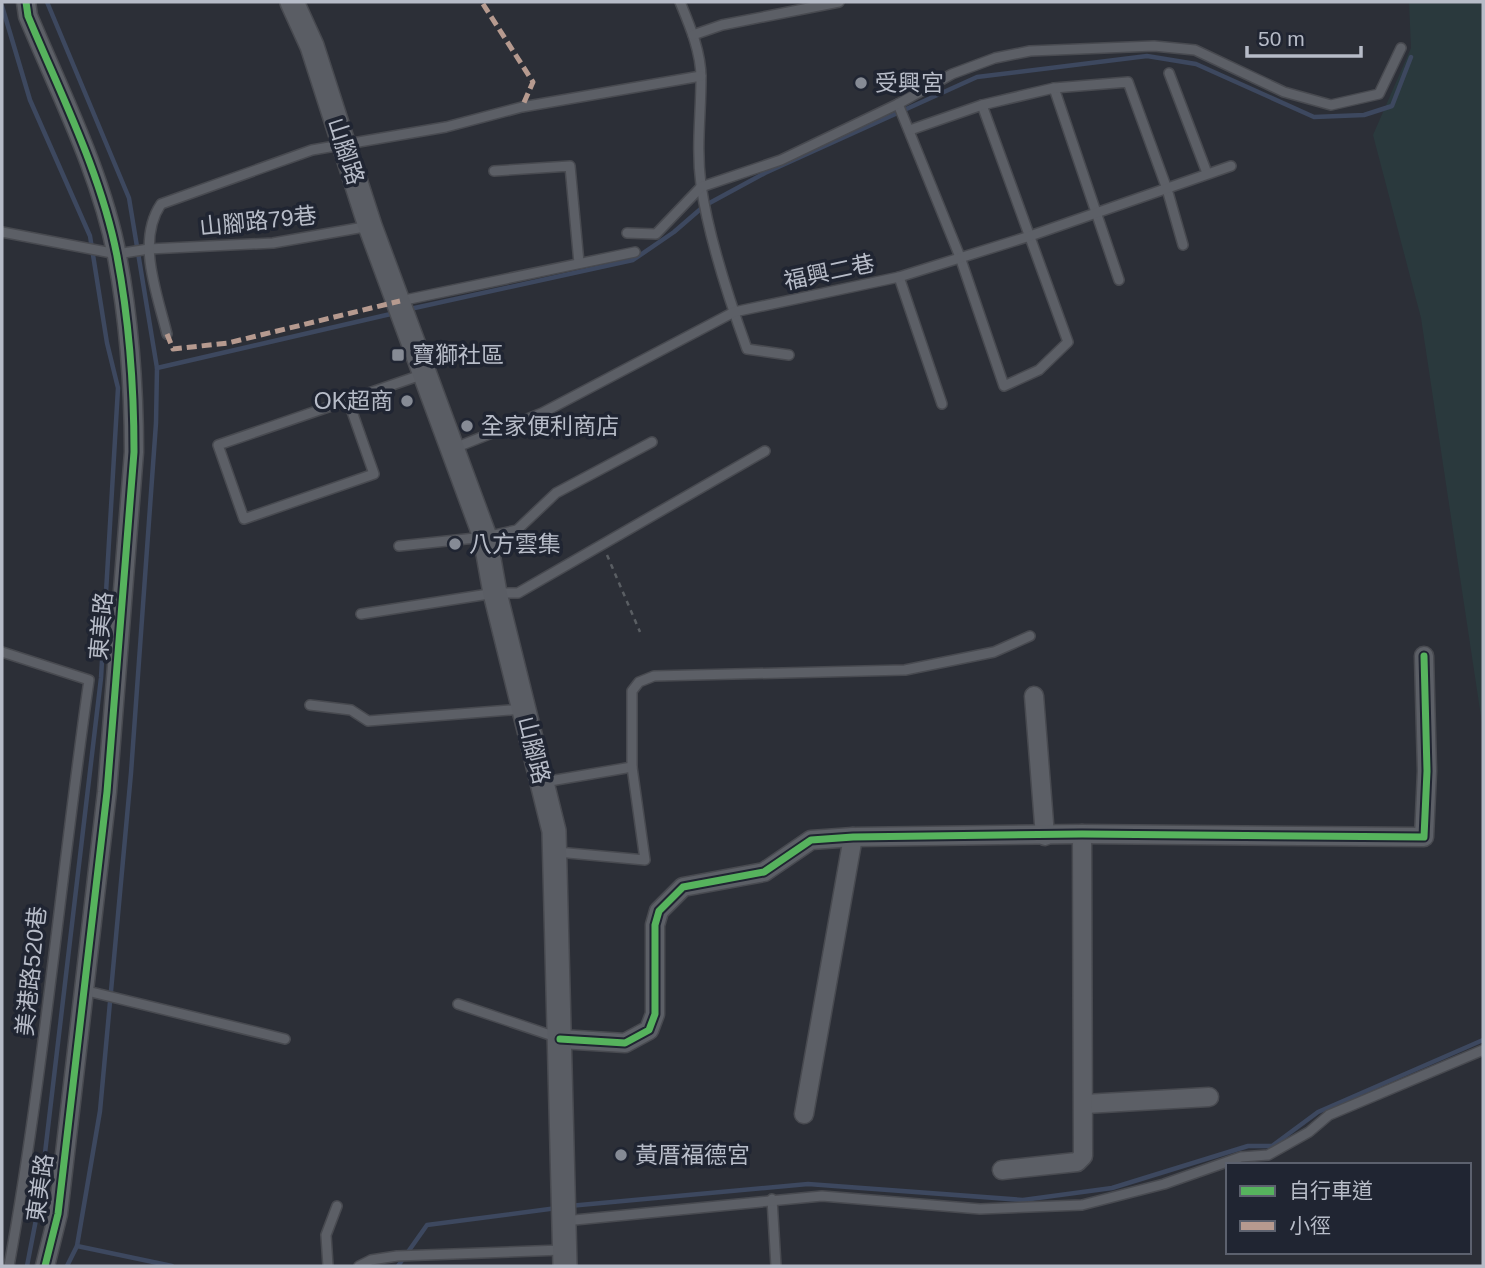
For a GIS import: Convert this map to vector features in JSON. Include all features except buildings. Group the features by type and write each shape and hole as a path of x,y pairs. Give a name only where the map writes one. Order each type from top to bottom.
{"main road":[{"name":"山腳路","path":"292,2 312,46 370,226 403,311 450,450 485,537 495,593 554,831 564,1221"},
{"path":"564,1221 565,1258"}],"street":[{"name":"東美路","path":"26,2 28,16 91,168 117,254 130,350 134,452 107,792 58,1214 45,1266"},
{"path":"560,1039 625,1043 649,1030 655,1014 654,925 659,911 683,887 764,872 811,840 1082,834 1424,838 1427,771 1424,656"},
{"path":"1034,696 1045,836"},
{"path":"1002,1170 1077,1162 1083,1156 1085,1104 1081,967 1082,834"},
{"path":"804,1114 853,837"},
{"path":"1085,1104 1209,1097"}],"lane":[{"path":"680,2 694,35 701,76 696,136 701,187 734,312 747,349 789,355"},
{"path":"694,35 722,24 839,2"},
{"path":"627,233 656,234 701,187 781,160 898,104 952,74 995,58 1030,51 1154,46 1195,50 1284,92 1331,105 1379,94 1401,48"},
{"path":"1169,73 1207,173"},
{"path":"167,334 149,249 152,217 161,204 312,150 446,127 522,107 701,76"},
{"path":"910,130 982,105 1054,88 1128,82 1167,189 1183,245"},
{"path":"1054,88 1119,280"},
{"path":"898,104 960,257 1004,386 1039,370 1068,342 982,105"},
{"path":"494,171 570,166 579,263"},
{"name":"福興二巷","path":"450,450 542,413 734,312 899,277 1030,236 1231,166"},
{"name":"山腳路79巷","path":"117,254 149,249 273,243 370,226"},
{"path":"2,232 117,254"},
{"path":"403,311 579,263 635,252"},
{"path":"899,277 942,404"},
{"path":"348,400 374,474 244,519 218,445 348,400 425,374"},
{"path":"399,546 485,537 517,530 556,493 652,442"},
{"path":"361,614 495,593 518,593 765,451"},
{"path":"555,852 645,860 632,767 632,691 639,682 654,676 905,670 994,652 1030,636"},
{"name":"美港路520巷","path":"2,652 89,680 65,848 32,1139 9,1266"},
{"path":"310,705 351,710 368,721 524,709"},
{"path":"542,783 632,767"},
{"path":"83,990 285,1039"},
{"path":"458,1004 560,1039"},
{"path":"564,1221 822,1196 980,1209 1082,1205 1164,1184 1241,1157 1268,1155 1309,1132 1329,1115 1483,1051"},
{"path":"772,1199 776,1266"},
{"path":"328,1266 326,1235 337,1206"},
{"path":"359,1266 371,1260 397,1256 565,1258"}],"path":[{"path":"603,545 640,632"}],"shaded area":[{"path":"1409,2 1483,2 1483,730 1421,318 1373,135 1411,48"}],"waterway":[{"path":"47,2 129,198 157,368 156,423 131,773 100,1111 77,1246 67,1266"},
{"path":"2,6 30,100 90,236 107,343 118,388 101,678 39,1204 27,1266"},
{"path":"410,309 633,260 674,232 704,206 765,173 977,77 1147,56 1196,64 1314,117 1364,115 1392,106 1411,57"},
{"path":"157,368 395,313"},
{"path":"569,1206 808,1184 1023,1200 1112,1188 1248,1146 1272,1146 1318,1112 1483,1040"},
{"path":"398,1266 427,1225 557,1208"},
{"path":"77,1246 172,1266"}],"marked path":[{"path":"483,4 533,82 522,107"},
{"path":"167,334 173,349 228,343 400,301"}],"cycle path":[{"path":"26,2 28,16 90,164 110,225 128,329 134,428 107,792 58,1214 45,1266"},
{"path":"560,1039 625,1043 649,1030 655,1014 655,925 659,911 683,887 764,872 811,840 1082,834 1424,837 1427,771 1424,656"}],"place":[{"name":"受興宮","path":"861,83"},
{"name":"寶獅社區","path":"398,355"},
{"name":"OK超商","path":"407,401"},
{"name":"全家便利商店","path":"467,426"},
{"name":"八方雲集","path":"455,544"},
{"name":"黃厝福德宮","path":"621,1155"}]}
